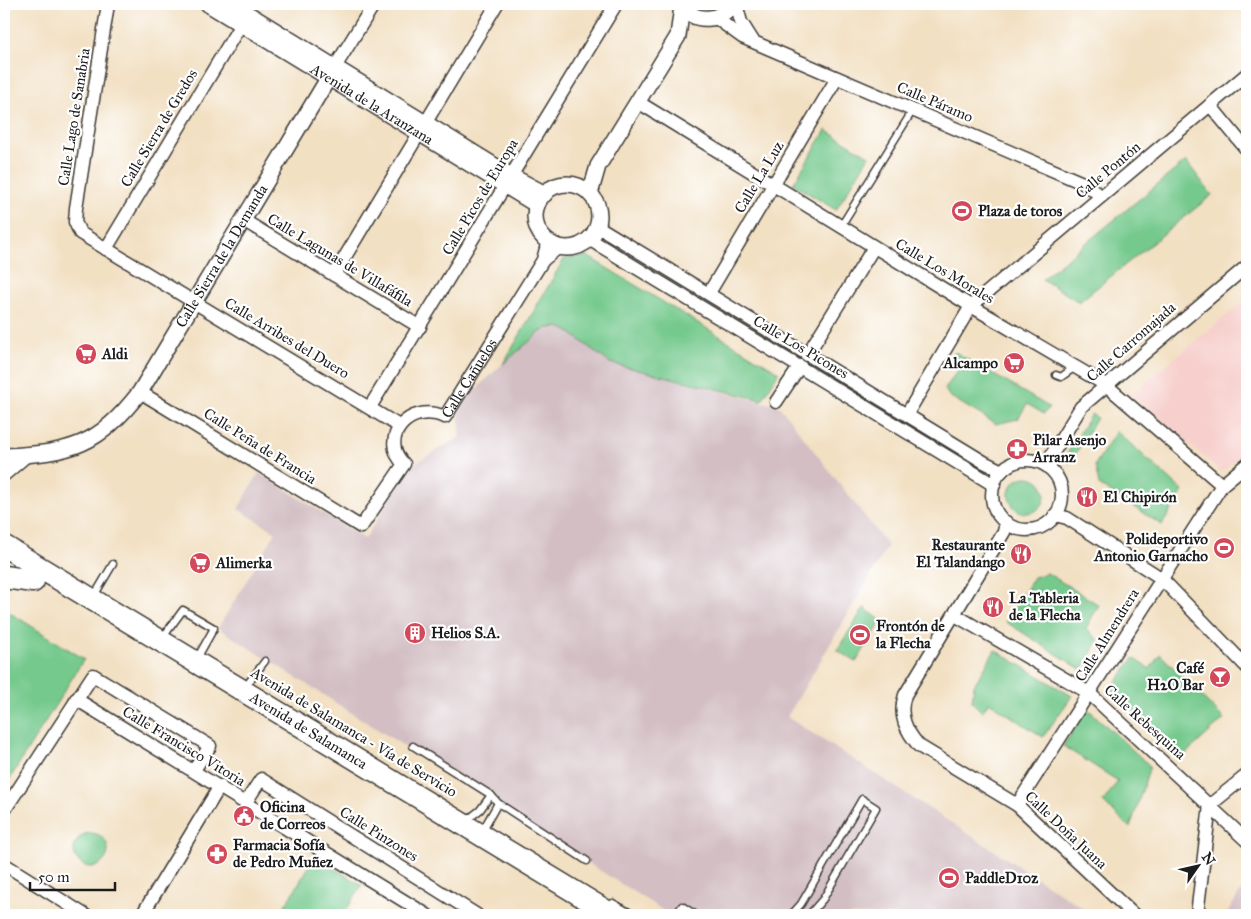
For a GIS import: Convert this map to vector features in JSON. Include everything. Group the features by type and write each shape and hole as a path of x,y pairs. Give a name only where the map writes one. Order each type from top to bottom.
{"highway":[{"name":"Avenida de Salamanca","path":"6,549 69,580 611,908"},
{"name":"Avenida de Salamanca","path":"6,549 34,581 585,915"},
{"path":"4,577 34,581"}],"street":[{"name":"Calle Lago de Sanabria","path":"80,234 75,222 76,208 108,4"},
{"name":"Avenida de la Aranzana","path":"208,4 247,14"},
{"name":"Avenida de la Aranzana","path":"232,4 332,72 508,181 541,199"},
{"name":"Calle Sierra de la Demanda","path":"4,456 68,449 87,441 111,426 140,392 374,4"},
{"path":"334,275 497,4"},
{"name":"Calle Picos de Europa","path":"370,407 616,4"},
{"path":"678,36 710,18 727,13 736,4 741,22 754,43"},
{"path":"682,5 692,14 710,18"},
{"path":"584,190 678,36 682,5"},
{"name":"Calle Sierra de Gredos","path":"106,249 247,14"},
{"name":"Calle Páramo","path":"710,18 754,43 1085,184 1101,196"},
{"name":"Calle Pontón","path":"907,414 971,306 1247,74"},
{"name":"Calle La Luz","path":"708,294 837,78"},
{"name":"Calle Los Morales","path":"638,102 971,306 1106,385 1222,485"},
{"path":"1210,105 1247,150"},
{"path":"557,186 584,190 598,209 593,233 573,248 553,244 536,224 541,199 557,186"},
{"name":"Calle Lagunas de Villafáfila","path":"243,220 420,327"},
{"name":"Calle Los Picones","path":"593,233 708,294 803,360 994,485"},
{"name":"Calle Los Picones","path":"593,233 803,360 907,414 984,462 1002,471"},
{"name":"Calle Arribes del Duero","path":"80,234 399,426"},
{"name":"Calle Cañuelos","path":"399,426 413,415 426,411 445,417 553,244"},
{"path":"776,402 874,247"},
{"name":"Calle Carromajada","path":"1047,462 1081,407 1247,266"},
{"name":"Calle Peña de Francia","path":"140,392 362,527 404,464 399,459 396,446 396,435 399,426"},
{"path":"4,474 25,455"},
{"path":"1024,460 1047,462 1061,485 1061,514 1038,528 1023,530 1008,527 996,509 992,492 1002,471 1016,462 1024,460"},
{"name":"Calle Almendrera","path":"1017,805 1222,485 1247,464"},
{"path":"1061,514 1162,578 1247,666"},
{"path":"954,615 1008,527"},
{"name":"Calle Rebesquina","path":"954,615 1089,693 1247,841"},
{"name":"Calle Doña Juana","path":"954,615 905,695 901,707 908,734 919,746 1017,805 1134,915"},
{"path":"4,811 76,699 93,676 210,746 194,770"},
{"name":"Calle Francisco Vitoria","path":"76,699 427,915"},
{"path":"1197,915 1210,805 1247,775"},
{"name":"Calle Pinzones","path":"246,802 261,779 477,915"},
{"path":"142,915 220,786"},
{"path":"4,864 85,915"}],"lane":[{"path":"841,226 913,110"},
{"path":"1056,375 1061,377 1075,367"},
{"path":"105,596 94,590 113,564"},
{"path":"166,632 183,610 214,628 200,653"},
{"path":"160,629 175,638"},
{"path":"192,648 208,658"},
{"path":"248,682 264,662"},
{"name":"Avenida de Salamanca - Vía de Servicio","path":"240,677 256,687"},
{"path":"413,746 491,795 498,804 587,861"},
{"path":"471,817 477,814 491,795"},
{"path":"791,915 801,904 862,799 876,808 822,898 809,915"},
{"path":"486,826 498,804"},
{"name":"Avenida de Salamanca - Vía de Servicio","path":"463,812 494,831"},
{"path":"676,915 682,906 696,915"},
{"path":"611,908 634,915"}],"shaded area":[{"path":"1247,299 1247,451 1221,472 1131,394"},
{"path":"559,327 568,331 610,363 779,406 888,546 787,717 1094,915 670,915 218,628 276,532 238,509 259,473 365,539 410,466 460,437 459,405 528,340 547,328"},
{"path":"1247,881 1247,915 1226,915"}],"green space":[{"path":"826,130 869,156 836,210 793,184"},
{"path":"1186,161 1212,195 1079,302 1042,279"},
{"path":"587,256 779,372 762,400 610,363 568,331 559,327 547,328 539,333 503,364 564,259"},
{"path":"955,352 1049,407 1044,414 1027,404 1018,419 996,424 949,396 945,389 959,368 958,364 951,360"},
{"path":"1091,414 1097,418 1070,463 1064,459"},
{"path":"1116,431 1183,491 1162,525 1099,485 1095,465"},
{"path":"1027,477 1040,482 1045,495 1040,508 1027,513 1014,508 1009,495 1014,482"},
{"path":"1047,573 1099,605 1086,628 1098,640 1082,670 1006,622 1034,577"},
{"name":"Frontón de la Flecha","path":"864,608 882,621 856,662 837,650"},
{"path":"4,609 84,659 4,788"},
{"path":"995,650 1072,696 1043,737 989,702 982,712 972,702 974,685"},
{"path":"1160,654 1224,719 1182,757 1111,689 1134,658 1150,669"},
{"path":"1088,709 1150,766 1130,828 1103,802 1118,781 1063,746"},
{"path":"91,833 103,838 108,850 103,862 91,867 79,862 74,850 79,838"},
{"path":"315,857 362,885 343,915 279,915"}],"place":[{"name":"Plaza de toros","path":"962,211"},
{"name":"Aldi","path":"86,354"},
{"name":"Alcampo","path":"1014,363"},
{"name":"Pilar Asenjo Arranz","path":"1017,449"},
{"name":"El Chipirón","path":"1087,497"},
{"name":"Polideportivo Antonio Garnacho","path":"1224,548"},
{"name":"Restaurante El Talandango","path":"1021,554"},
{"name":"Alimerka","path":"200,563"},
{"name":"La Tableria de la Flecha","path":"993,607"},
{"name":"Helios S.A.","path":"415,633"},
{"name":"Frontón de la Flecha","path":"860,635"},
{"name":"Café H2O Bar","path":"1220,677"},
{"name":"Oficina de Correos","path":"244,816"},
{"name":"Farmacia Sofía de Pedro Muñez","path":"217,854"},
{"name":"PaddleD10z","path":"949,878"}]}
